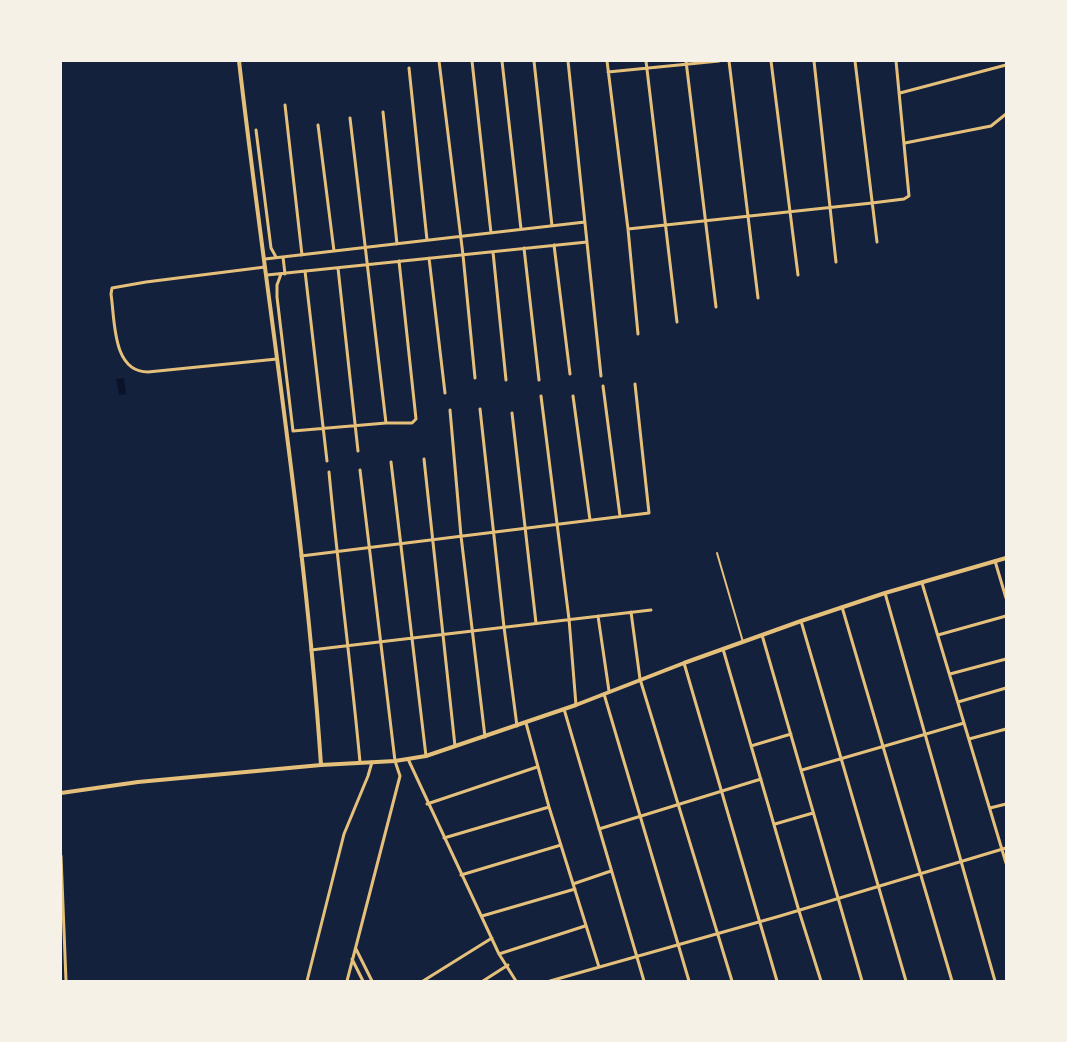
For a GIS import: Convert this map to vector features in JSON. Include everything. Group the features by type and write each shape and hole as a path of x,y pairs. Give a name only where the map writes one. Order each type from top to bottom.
{"street":[{"path":"238,61 265,259 301,556 312,650 321,765"},
{"path":"439,61 461,236 475,378"},
{"path":"472,61 491,233"},
{"path":"502,61 521,229"},
{"path":"534,61 552,226"},
{"path":"568,61 601,376"},
{"path":"607,61 628,229 638,334"},
{"path":"646,61 677,322"},
{"path":"608,72 720,61"},
{"path":"729,61 758,298"},
{"path":"771,61 798,274"},
{"path":"814,61 836,262"},
{"path":"855,61 877,242"},
{"path":"628,229 790,210 872,204 904,199 910,196 896,61"},
{"path":"686,63 716,307"},
{"path":"900,93 1006,65"},
{"path":"409,68 427,240"},
{"path":"284,104 302,255"},
{"path":"383,112 397,244"},
{"path":"905,143 990,126 1006,114"},
{"path":"350,118 386,423"},
{"path":"318,125 334,251"},
{"path":"256,130 271,248 277,258"},
{"path":"265,259 585,222"},
{"path":"267,275 587,242"},
{"path":"554,245 570,374"},
{"path":"524,248 539,380"},
{"path":"493,252 506,380"},
{"path":"283,257 283,274 277,285 277,297 293,432 356,425 412,423 416,419 399,261"},
{"path":"430,258 445,393"},
{"path":"266,267 146,282 111,290 118,346 124,359 135,371 148,372 277,358"},
{"path":"338,268 358,451"},
{"path":"305,271 328,461"},
{"path":"301,556 649,512 635,384"},
{"path":"603,386 620,516"},
{"path":"541,396 569,619 576,705"},
{"path":"572,396 590,520"},
{"path":"450,410 461,536 485,737"},
{"path":"480,410 517,726"},
{"path":"512,413 536,623"},
{"path":"424,458 455,747"},
{"path":"391,462 426,756"},
{"path":"347,981 400,776 394,761 360,470"},
{"path":"329,472 336,552 349,645 360,762"},
{"path":"61,793 138,782 321,765 394,761 426,756 526,723 684,663 842,607 1006,558"},
{"path":"995,561 1006,598"},
{"path":"922,583 1006,863"},
{"path":"885,593 995,981"},
{"path":"842,607 952,981"},
{"path":"312,650 651,610"},
{"path":"631,612 640,680 680,804 732,981"},
{"path":"598,616 609,691"},
{"path":"938,635 1006,616"},
{"path":"801,621 906,981"},
{"path":"762,635 862,981"},
{"path":"724,649 821,981"},
{"path":"950,674 1006,659"},
{"path":"684,663 777,981"},
{"path":"958,702 1006,688"},
{"path":"604,694 689,981"},
{"path":"564,709 644,981"},
{"path":"526,723 598,967"},
{"path":"802,770 964,723"},
{"path":"969,739 1006,729"},
{"path":"751,746 791,734"},
{"path":"408,759 427,804 499,954 508,965 516,981"},
{"path":"307,981 344,834 372,762"},
{"path":"427,804 538,767"},
{"path":"599,829 761,779"},
{"path":"990,808 1006,804"},
{"path":"444,838 549,806"},
{"path":"775,824 813,813"},
{"path":"461,875 562,845"},
{"path":"550,981 799,911 961,860 1006,848"},
{"path":"61,856 66,981"},
{"path":"573,884 611,871"},
{"path":"481,916 574,889"},
{"path":"499,954 585,926"},
{"path":"423,981 492,938"},
{"path":"356,949 372,981"},
{"path":"352,959 363,981"},
{"path":"483,981 508,965"}],"lane":[{"path":"717,553 743,642"}],"water":[{"path":"124,378 126,394 119,395 116,379"}]}
